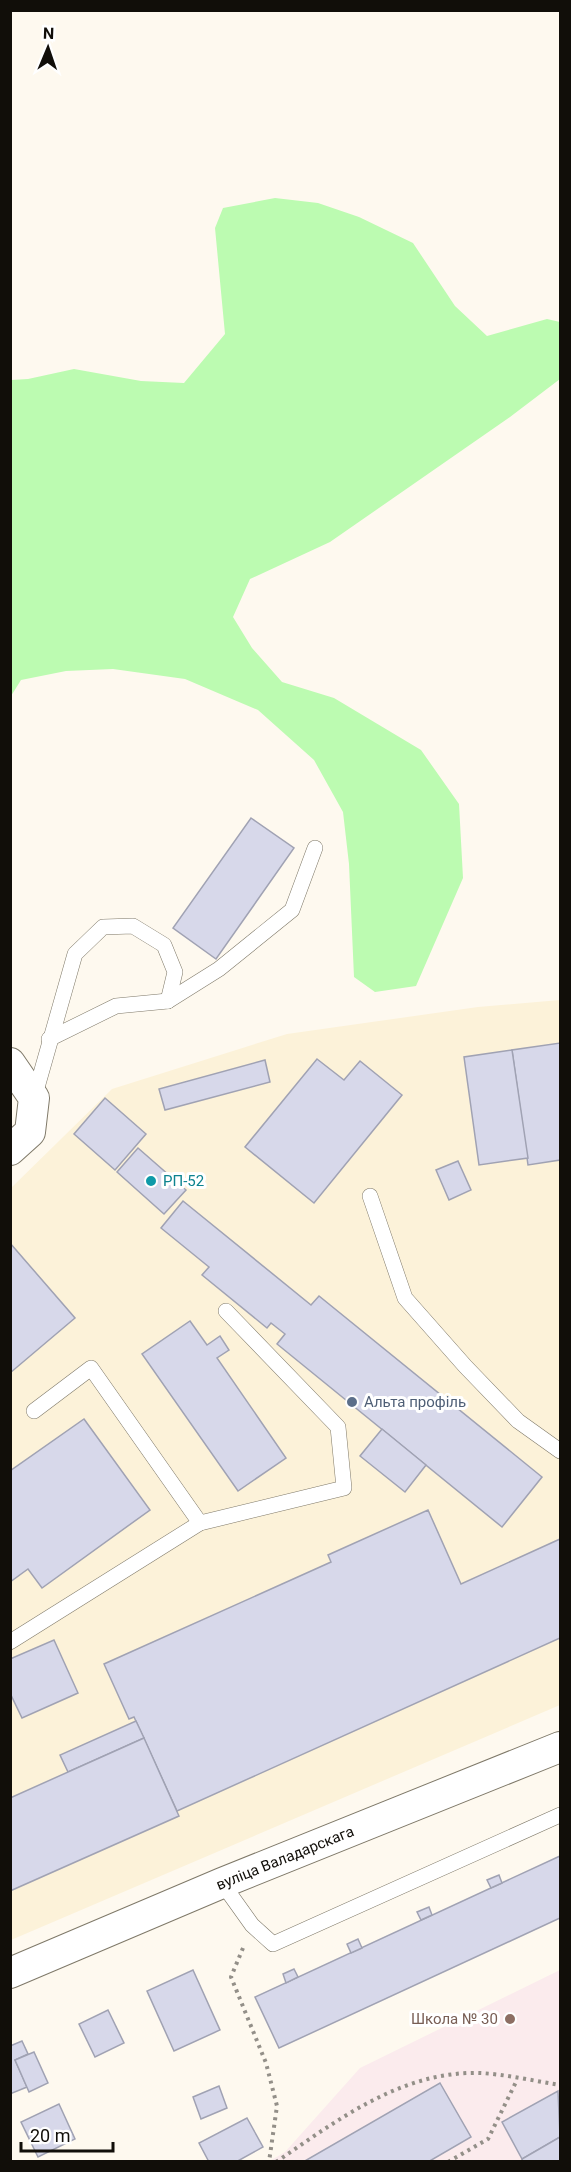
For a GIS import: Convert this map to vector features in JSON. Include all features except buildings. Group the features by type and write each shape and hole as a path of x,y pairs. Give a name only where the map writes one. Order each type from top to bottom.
{"street":[{"path":"10,1063 34,1098 20,1141"},
{"name":"вуліца Валадарскага","path":"10,1973 222,1883 561,1747"}],"lane":[{"path":"49,1039 116,1006 168,1001 219,969 292,910 315,848"},
{"path":"34,1098 75,954 103,927 133,926 164,945 175,972 168,1001"},
{"path":"370,1196 405,1298 465,1366 518,1421 561,1452"},
{"path":"10,1642 200,1523 344,1488 338,1427 226,1311"},
{"path":"34,1411 91,1368 200,1523"},
{"path":"222,1883 252,1925 273,1944 561,1815"}],"path":[{"path":"252,1925 231,1977 266,2063 277,2106 269,2162"},
{"path":"276,2162 362,2104 430,2076 479,2073 561,2085"},
{"path":"448,2162 488,2139 517,2080"}],"shaded area":[{"path":"560,1000 560,1705 11,1940 11,1188 112,1089 287,1034 478,1007"},
{"name":"Школа № 30","path":"560,1970 560,2161 268,2162 285,2152 360,2068"}],"green space":[{"path":"275,198 318,203 359,217 413,243 455,306 487,336 547,319 560,322 560,379 510,417 330,542 250,579 233,617 252,648 282,682 334,698 421,750 459,804 463,878 416,986 375,992 354,977 349,864 343,812 314,760 258,710 185,679 113,669 66,671 21,680 11,696 11,380 28,379 74,369 141,381 184,383 225,334 215,228 223,208"}],"place":[{"name":"РП-52","path":"151,1181"},
{"name":"Альта профіль","path":"352,1402"},
{"name":"Школа № 30","path":"510,2019"}]}
